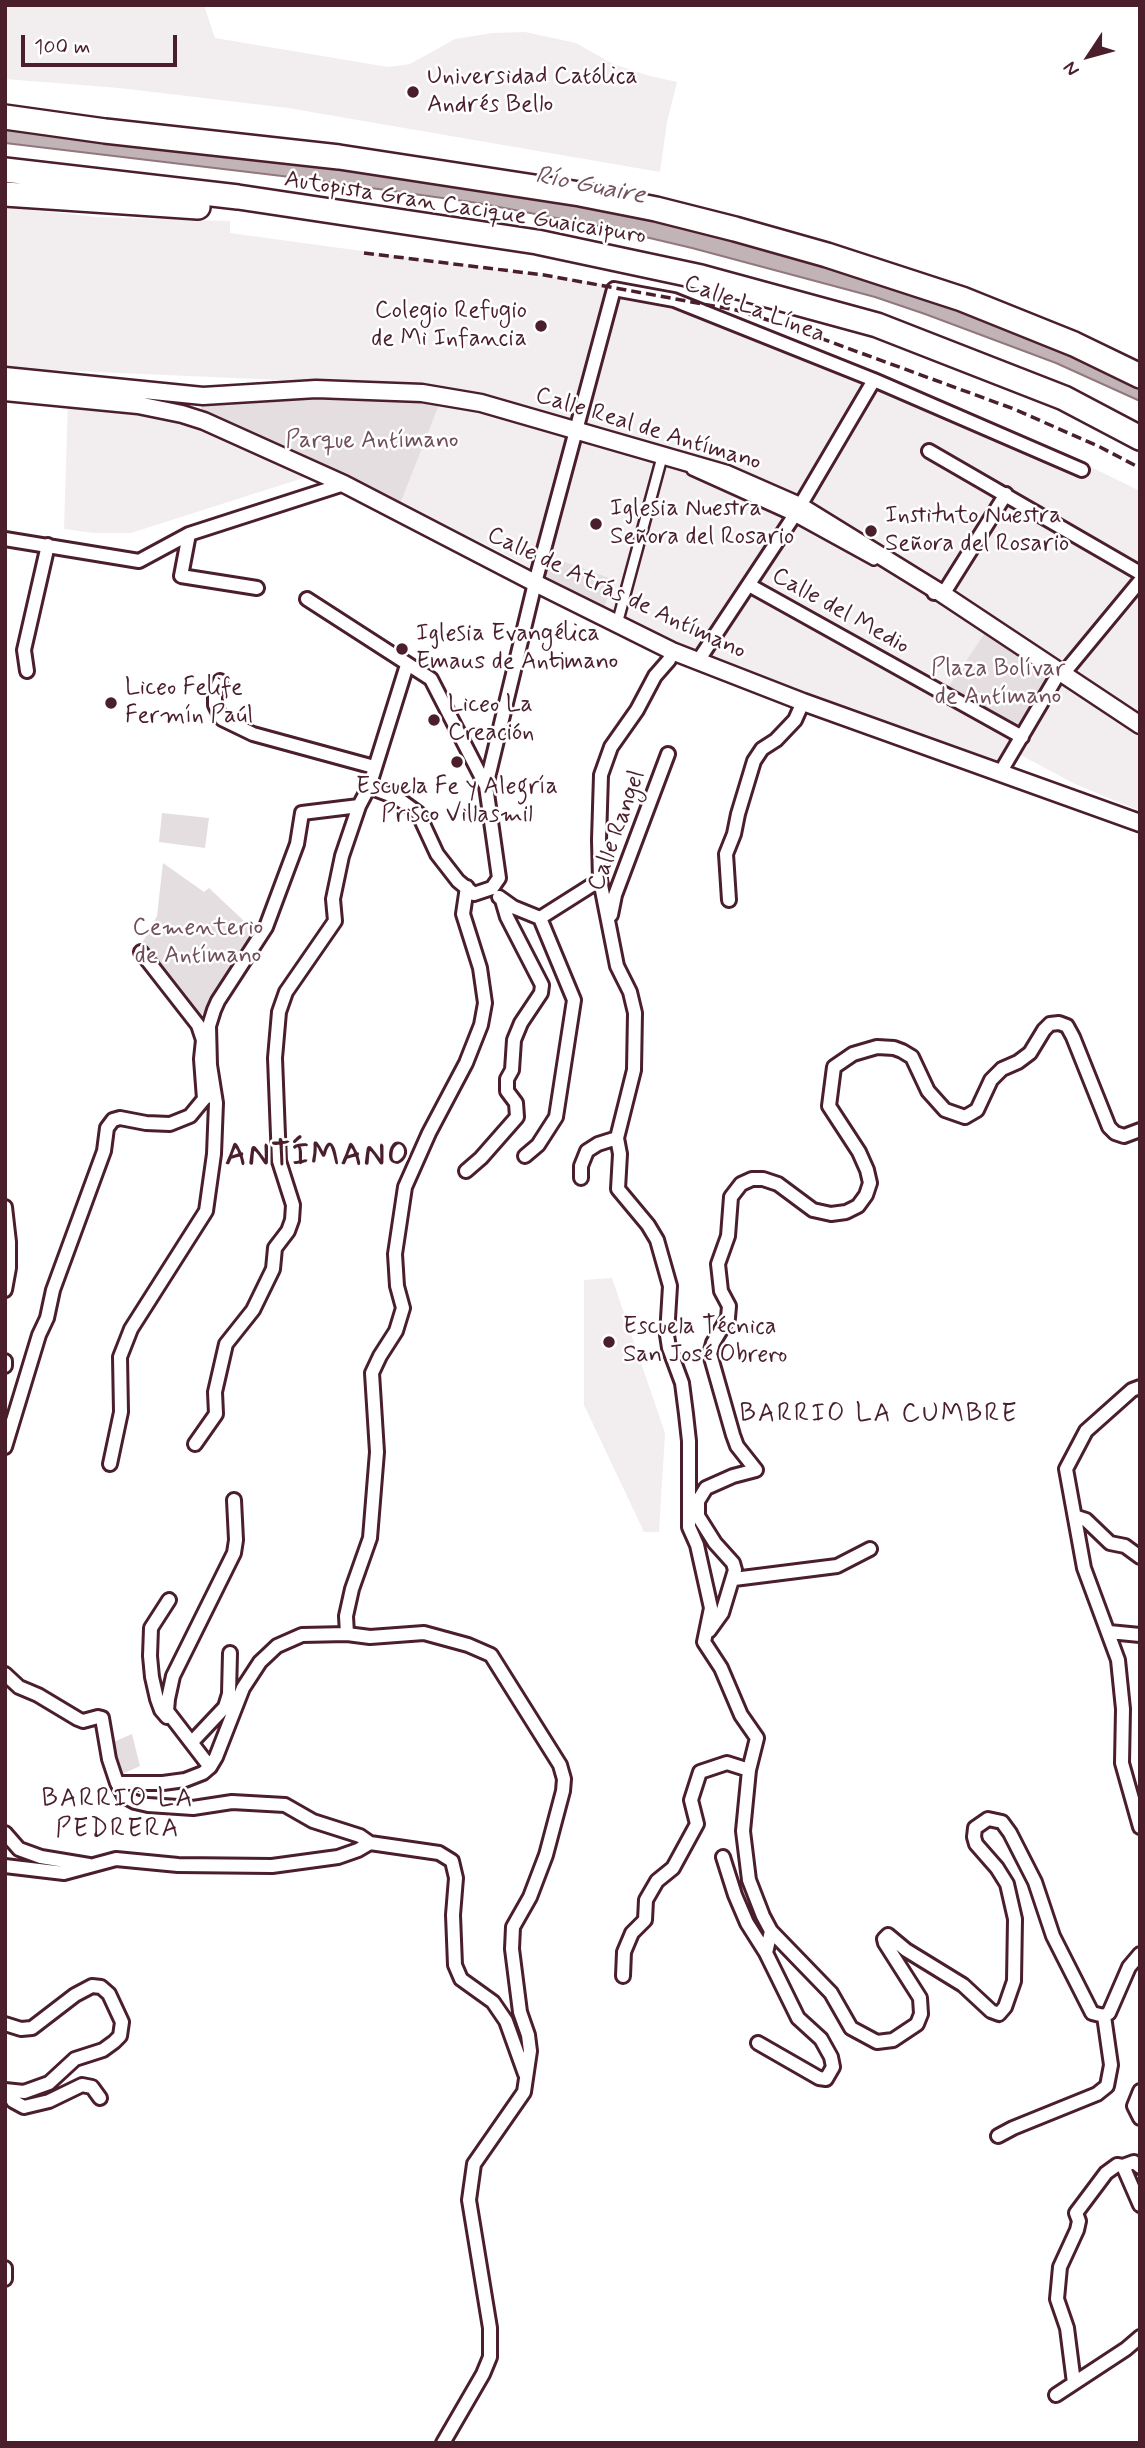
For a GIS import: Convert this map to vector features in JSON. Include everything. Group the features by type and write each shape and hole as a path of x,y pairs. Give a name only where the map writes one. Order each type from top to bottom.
{"highway":[{"name":"Autopista Gran Cacique Guaicaipuro","path":"5,117 339,157 580,194 656,209 814,251 962,299 1074,344 1140,376"},
{"name":"Autopista Gran Cacique Guaicaipuro","path":"5,170 237,197 537,242 701,276 877,325 1064,398 1140,438"},
{"path":"5,194 367,218"}],"street":[{"name":"Calle La Línea","path":"575,434 614,289 674,300 874,380 1082,470"},
{"path":"5,376 138,397"},
{"path":"698,661 797,511 874,380"},
{"name":"Calle Real de Antímano","path":"138,397 316,389 422,393 481,403 575,434 727,474 797,511 937,593 1059,676 1140,725"},
{"path":"5,392 138,397"},
{"path":"203,396 201,413 204,421"},
{"name":"Calle de Atrás de Antímano","path":"138,397 204,421 344,484 672,651 803,702 1140,823"},
{"path":"486,786 535,583 575,434 686,468 797,511"},
{"path":"929,451 1140,573"},
{"path":"617,624 661,461"},
{"path":"5,539 139,561 189,534 344,484"},
{"path":"937,593 947,588 1006,494"},
{"path":"189,534 181,576 257,587"},
{"path":"27,671 24,650 48,545"},
{"path":"1000,773 1059,676 1140,581"},
{"name":"Calle del Medio","path":"749,585 1022,737"},
{"path":"307,598 431,679 486,786 499,878 492,888 474,894 458,881 437,854 418,813 396,797 369,787"},
{"path":"672,651 637,710 611,747 601,775 600,880 617,966 630,992 635,1013 634,1070 617,1138 620,1154 618,1189 657,1240 670,1286 667,1335 682,1383 687,1414 689,1527 697,1545 711,1608 704,1642 721,1668 741,1715 757,1738 749,1770 743,1831 749,1880 771,1931 831,1993 851,2028 877,2042 893,2040 917,2024 922,2014 920,1998 885,1943 884,1939 888,1935 906,1950 953,1978 991,2011 999,2014 1012,1993 1014,1908 1003,1877 976,1844 973,1832 983,1821 994,1818 1002,1822 1010,1833 1035,1882 1053,1936 1087,2007 1098,2016 1104,2016 1112,2008 1129,1968 1140,1954"},
{"path":"195,1444 216,1414 215,1392 226,1344 253,1310 273,1269 275,1248 288,1231 292,1220 293,1205 279,1161 275,1058 279,1012 286,992 335,921 333,899 336,877 359,806 369,787 407,665"},
{"path":"1059,676 1140,732"},
{"path":"220,681 215,693 215,705 222,719 253,734 374,766"},
{"path":"729,900 726,854 754,761 762,749 776,740 795,720 803,702"},
{"name":"Calle Rangel","path":"609,923 615,895 668,754"},
{"path":"5,1447 39,1335 47,1318 53,1290 104,1151 107,1128 113,1120 120,1118 170,1124 190,1116 208,1095 209,1026 214,1010 266,928 297,844 302,813 359,806"},
{"path":"540,918 600,880"},
{"path":"347,1634 346,1616 352,1588 370,1538 377,1452 372,1373 396,1331 403,1308 397,1286 395,1254 405,1187 429,1133 466,1063 481,1026 485,1003 481,968 463,914 467,887"},
{"path":"492,888 502,900 513,907 540,918 574,1000 556,1117 538,1145 525,1156"},
{"path":"466,1171 517,1118 516,1103 507,1091 514,1040 521,1023 541,993 542,985 507,918 502,900"},
{"path":"110,1464 121,1412 120,1357 131,1329 206,1212 214,1154 216,1103 208,1095 201,1059 203,1040 198,1025 141,952"},
{"path":"704,1642 722,1613 734,1579 733,1563 715,1543 698,1516 698,1501 706,1488 733,1476 756,1470 743,1455 733,1435 710,1354 713,1343 728,1318 729,1306 721,1291 718,1264 728,1236 731,1196 741,1184 752,1179 763,1179 778,1184 813,1210 831,1214 846,1212 858,1206 870,1183 859,1152 829,1106 834,1067 853,1054 877,1047 902,1051 912,1057 928,1091 945,1110 965,1117 977,1110 991,1080 1002,1069 1030,1053 1050,1024 1059,1023 1067,1026 1073,1037 1109,1127 1124,1136 1140,1130"},
{"path":"581,1178 581,1166 587,1151 617,1138"},
{"path":"5,1207 9,1268 5,1290"},
{"path":"1140,1387 1132,1390 1086,1431 1066,1469 1077,1517 1084,1568 1118,1660 1122,1697 1122,1763 1140,1827"},
{"path":"210,1767 167,1710 173,1676 234,1553 234,1500"},
{"path":"1077,1517 1087,1520 1110,1543 1125,1546 1140,1557"},
{"path":"734,1579 837,1566 870,1549"},
{"path":"169,1600 151,1628 150,1656 152,1677 161,1710 169,1720 176,1722"},
{"path":"1109,1632 1140,1634"},
{"path":"117,1783 148,1784 185,1780 203,1773 210,1767 243,1688 260,1662 277,1646 302,1635 347,1634 370,1637 424,1633 468,1645 491,1655 560,1765 564,1779 563,1791 546,1855 530,1897 513,1927 512,1949 529,2043 526,2078 523,2092 474,2164 469,2200 490,2328 490,2357 443,2443"},
{"path":"192,1742 225,1707 229,1694 230,1653"},
{"path":"5,1674 19,1687 78,1719 83,1721 102,1718 109,1759 117,1783 124,1796 135,1802 193,1808 232,1802 285,1805 313,1821 360,1836 370,1843 439,1853 452,1861 456,1878 453,1915 455,1965 461,1979 493,2002 506,2021 526,2078"},
{"path":"623,1976 624,1952 632,1933 645,1920 646,1900 657,1881 673,1868 697,1824 691,1800 700,1772 727,1763 749,1770"},
{"path":"5,1833 19,1849 41,1857 93,1865"},
{"path":"5,1867 64,1873 116,1859 178,1865 272,1866 338,1857 370,1843"},
{"path":"723,1857 734,1895 747,1923 766,1953 798,2018 821,2039 831,2057 833,2067 827,2078 819,2078 758,2043"},
{"path":"766,1953 771,1931"},
{"path":"5,2024 21,2029 32,2028 75,1995 92,1986 101,1987 109,1994 122,2022 120,2036 114,2042 103,2050 75,2059 49,2082 24,2092 7,2090"},
{"path":"998,2136 1097,2094 1107,2086 1111,2065 1104,2016"},
{"path":"7,2090 13,2101 24,2107 49,2101 82,2085 92,2087 100,2098"},
{"path":"1140,2091 1134,2106 1140,2118"},
{"path":"1074,2384 1067,2328 1057,2299 1060,2267 1079,2221 1076,2213 1106,2173 1117,2165 1135,2162 1140,2166"},
{"path":"1123,2166 1140,2205"},
{"path":"5,2268 5,2279"},
{"path":"1056,2395 1140,2337"}],"shaded area":[{"name":"Universidad Católica Andrés Bello","path":"5,5 204,5 215,38 388,67 410,64 455,39 492,33 525,32 576,43 613,64 677,82 667,122 660,172 288,108 119,88 5,79"},
{"path":"5,122 607,206 881,277 1140,377 1140,401 1056,363 925,314 875,297 692,248 603,227 478,203 307,179 5,143"},
{"path":"5,207 97,217 230,221 230,233 619,286 732,322 1084,480 1091,467 1140,491 1140,811 1075,784 1013,751 1003,765 762,678 624,624 512,558 401,503 430,389 5,368"},
{"path":"68,398 204,421 319,473 131,533 94,533 64,529"},
{"name":"Escuela Técnica San José Obrero","path":"612,1278 665,1433 659,1532 644,1532 584,1405 584,1280"}],"green space":[{"name":"Parque Antímano","path":"203,396 442,397 398,509 204,421 201,409"},
{"path":"543,554 612,579 602,617 535,583"},
{"name":"Plaza Bolívar de Antímano","path":"985,633 1056,678 1022,737 943,695"},
{"path":"162,813 209,818 205,848 159,842"},
{"name":"Cementerio de Antímano","path":"163,863 204,892 209,888 259,935 234,975 201,1016 141,945 157,916"},
{"path":"132,1734 140,1766 118,1776 111,1743"}],"railway":[{"path":"364,253 544,275 736,310 1014,409 1140,468"}],"place":[{"name":"Universidad Católica Andrés Bello","path":"413,92"},
{"name":"Colegio Refugio de Mi Infancia","path":"541,326"},
{"name":"Iglesia Nuestra Señora del Rosario","path":"596,524"},
{"name":"Instituto Nuestra Señora del Rosario","path":"871,531"},
{"name":"Iglesia Evangélica Emaus de Antimano","path":"402,649"},
{"name":"Liceo Felife Fermín Paúl","path":"111,703"},
{"name":"Liceo La Creación","path":"434,720"},
{"name":"Escuela Fe y Alegría Prisco Villasmil","path":"457,762"},
{"name":"Escuela Técnica San José Obrero","path":"609,1342"}],"district":[{"name":"ANTÍMANO","path":"318,1157"},
{"name":"BARRIO LA CUMBRE","path":"879,1416"},
{"name":"BARRIO LA PEDRERA","path":"118,1816"}],"water label":[{"name":"Río Guaire","path":"590,187"}]}
